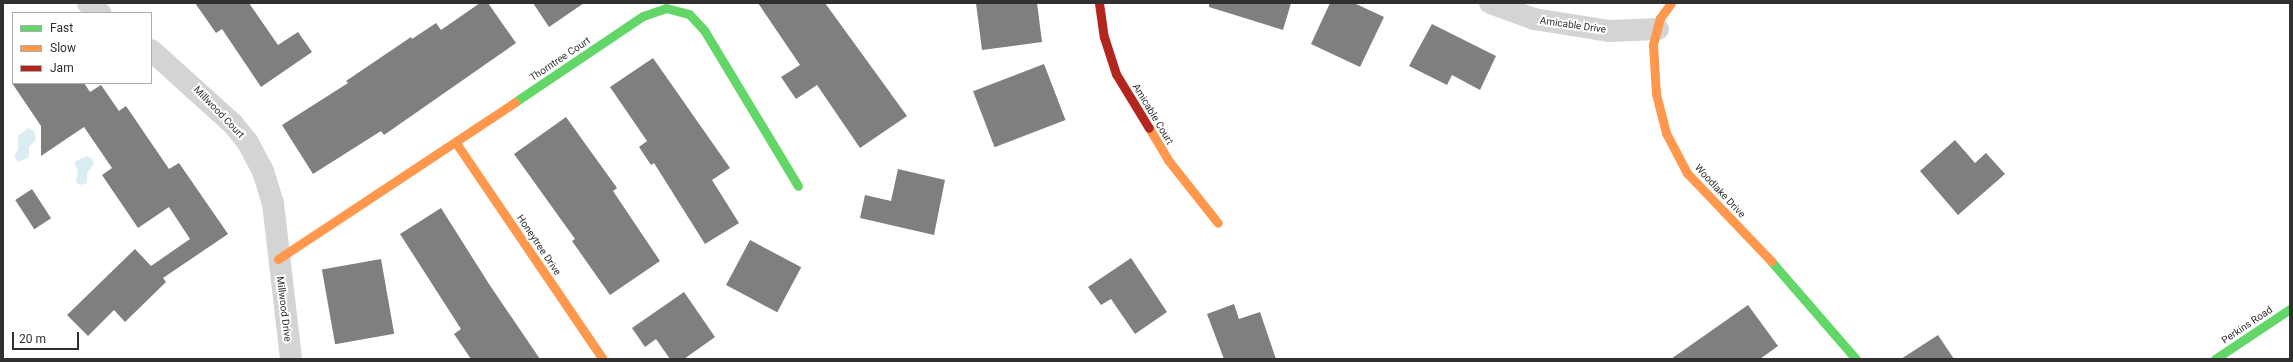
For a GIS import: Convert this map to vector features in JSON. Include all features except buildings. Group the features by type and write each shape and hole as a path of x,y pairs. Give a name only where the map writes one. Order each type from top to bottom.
{"street":[{"path":"88,3 99,12"},
{"name":"Amicable Court","path":"1099,3 1104,37 1116,74 1168,160 1218,223"},
{"name":"Amicable Drive","path":"1490,3 1542,21 1610,30 1658,29"},
{"name":"Woodlake Drive","path":"1671,3 1660,18 1653,45 1656,94 1666,133 1687,173 1792,283 1856,359"},
{"name":"Thorntree Court","path":"278,259 456,143 643,16 671,8 689,14 704,30 798,186"},
{"name":"Millwood Court","path":"152,51 202,94 247,141 263,171 273,203 278,259"},
{"name":"Honeytree Drive","path":"456,143 603,359"},
{"name":"Millwood Drive","path":"278,259 291,359"},
{"name":"Perkins Road","path":"2215,359 2290,309"}],"shaded area":[{"path":"28,128 34,131 36,139 29,147 29,157 18,162 14,156 18,149 18,136"},
{"path":"87,156 92,159 94,164 87,174 87,183 80,185 76,182 78,171 74,162"}],"traffic: fast":[{"path":"515,102 643,16 666,8 689,14 704,30 798,186"},
{"path":"1771,261 1856,359"},
{"path":"2215,359 2290,309"}],"traffic: slow":[{"path":"1671,3 1660,18 1653,45 1656,94 1666,133 1687,173 1771,261"},
{"path":"278,259 515,102"},
{"path":"1149,128 1168,160 1218,223"},
{"path":"456,143 603,359"}],"traffic: jam":[{"path":"1099,3 1104,37 1116,74 1149,128"}]}
